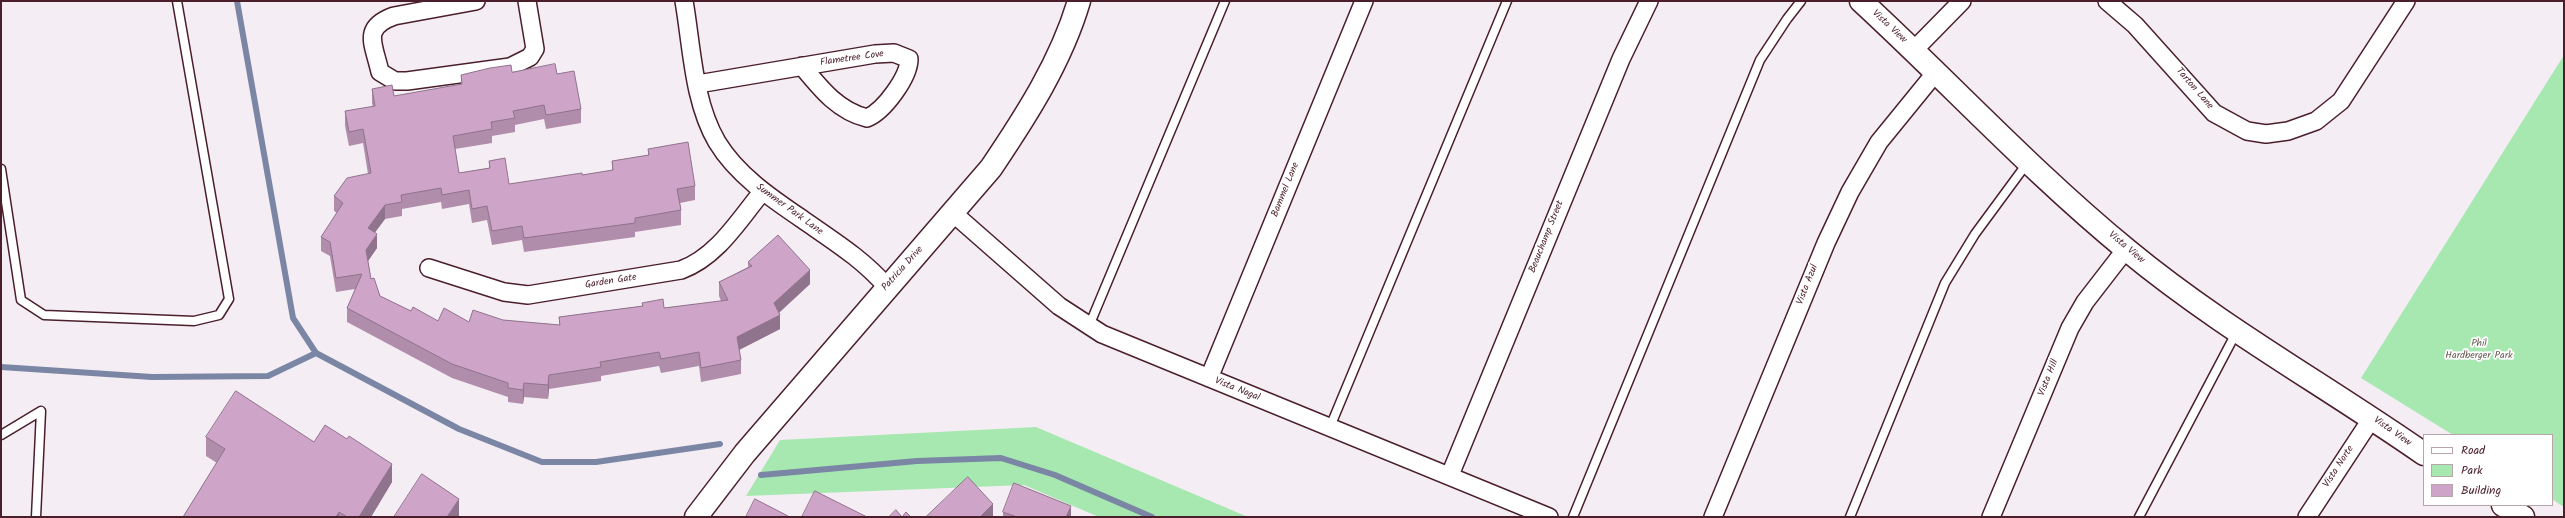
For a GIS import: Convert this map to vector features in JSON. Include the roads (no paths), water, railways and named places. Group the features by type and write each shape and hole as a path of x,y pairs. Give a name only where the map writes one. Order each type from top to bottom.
{"street":[{"path":"476,1 394,16 382,20 374,27 372,36 380,72 395,81 407,81 510,67 530,57 535,49 528,1"},
{"name":"Summer Park Lane","path":"684,1 698,84 704,108 718,142 741,171 762,192 871,268 887,287"},
{"name":"Patricia Drive","path":"696,517 745,453 991,168 1026,117 1055,62 1079,1"},
{"name":"Bammel Lane","path":"1209,378 1364,1"},
{"name":"Beauchamp Street","path":"1450,475 1621,59 1649,1"},
{"name":"Vista View","path":"1861,1 1914,50 2028,162 2126,249 2236,333 2372,418 2423,453"},
{"path":"1914,50 1962,1"},
{"name":"Tarton Lane","path":"2107,1 2135,25 2214,113 2247,131 2266,134 2288,131 2316,121 2341,101 2406,1"},
{"name":"Flametree Cove","path":"698,84 802,66 875,54 894,53 909,59 909,65 896,90 875,114 867,118 844,109 827,96 802,66"},
{"name":"Vista Azul","path":"1713,517 1826,243 1850,192 1879,142 1936,72"},
{"name":"Garden Gate","path":"430,268 504,292 528,295 681,270 694,265 709,255 762,192"},
{"name":"Vista Nogal","path":"953,213 1059,306 1102,334 1550,517"},
{"name":"Vista Hill","path":"1991,517 2070,328 2085,302 2126,249"},
{"name":"Vista Norte","path":"2306,517 2372,418"},
{"path":"2505,506 2523,517"}],"lane":[{"path":"1,169 21,300 32,308 44,315 194,321 219,315 229,299 177,1"},
{"path":"1089,326 1225,1"},
{"path":"1330,427 1508,1"},
{"path":"1573,517 1760,60 1787,19 1802,1"},
{"path":"1850,517 1945,283 1975,234 2028,162"},
{"path":"2140,517 2236,333"},
{"path":"1,435 41,411 36,517"}],"waterway":[{"path":"237,1 293,318 316,353 459,429 542,462 596,462 720,444"},
{"path":"1,367 152,377 268,376 316,353"},
{"path":"761,475 917,461 1001,458 1055,475 1152,517"}],"park label":[{"name":"Phil Hardberger Park","path":"2479,350"}]}
